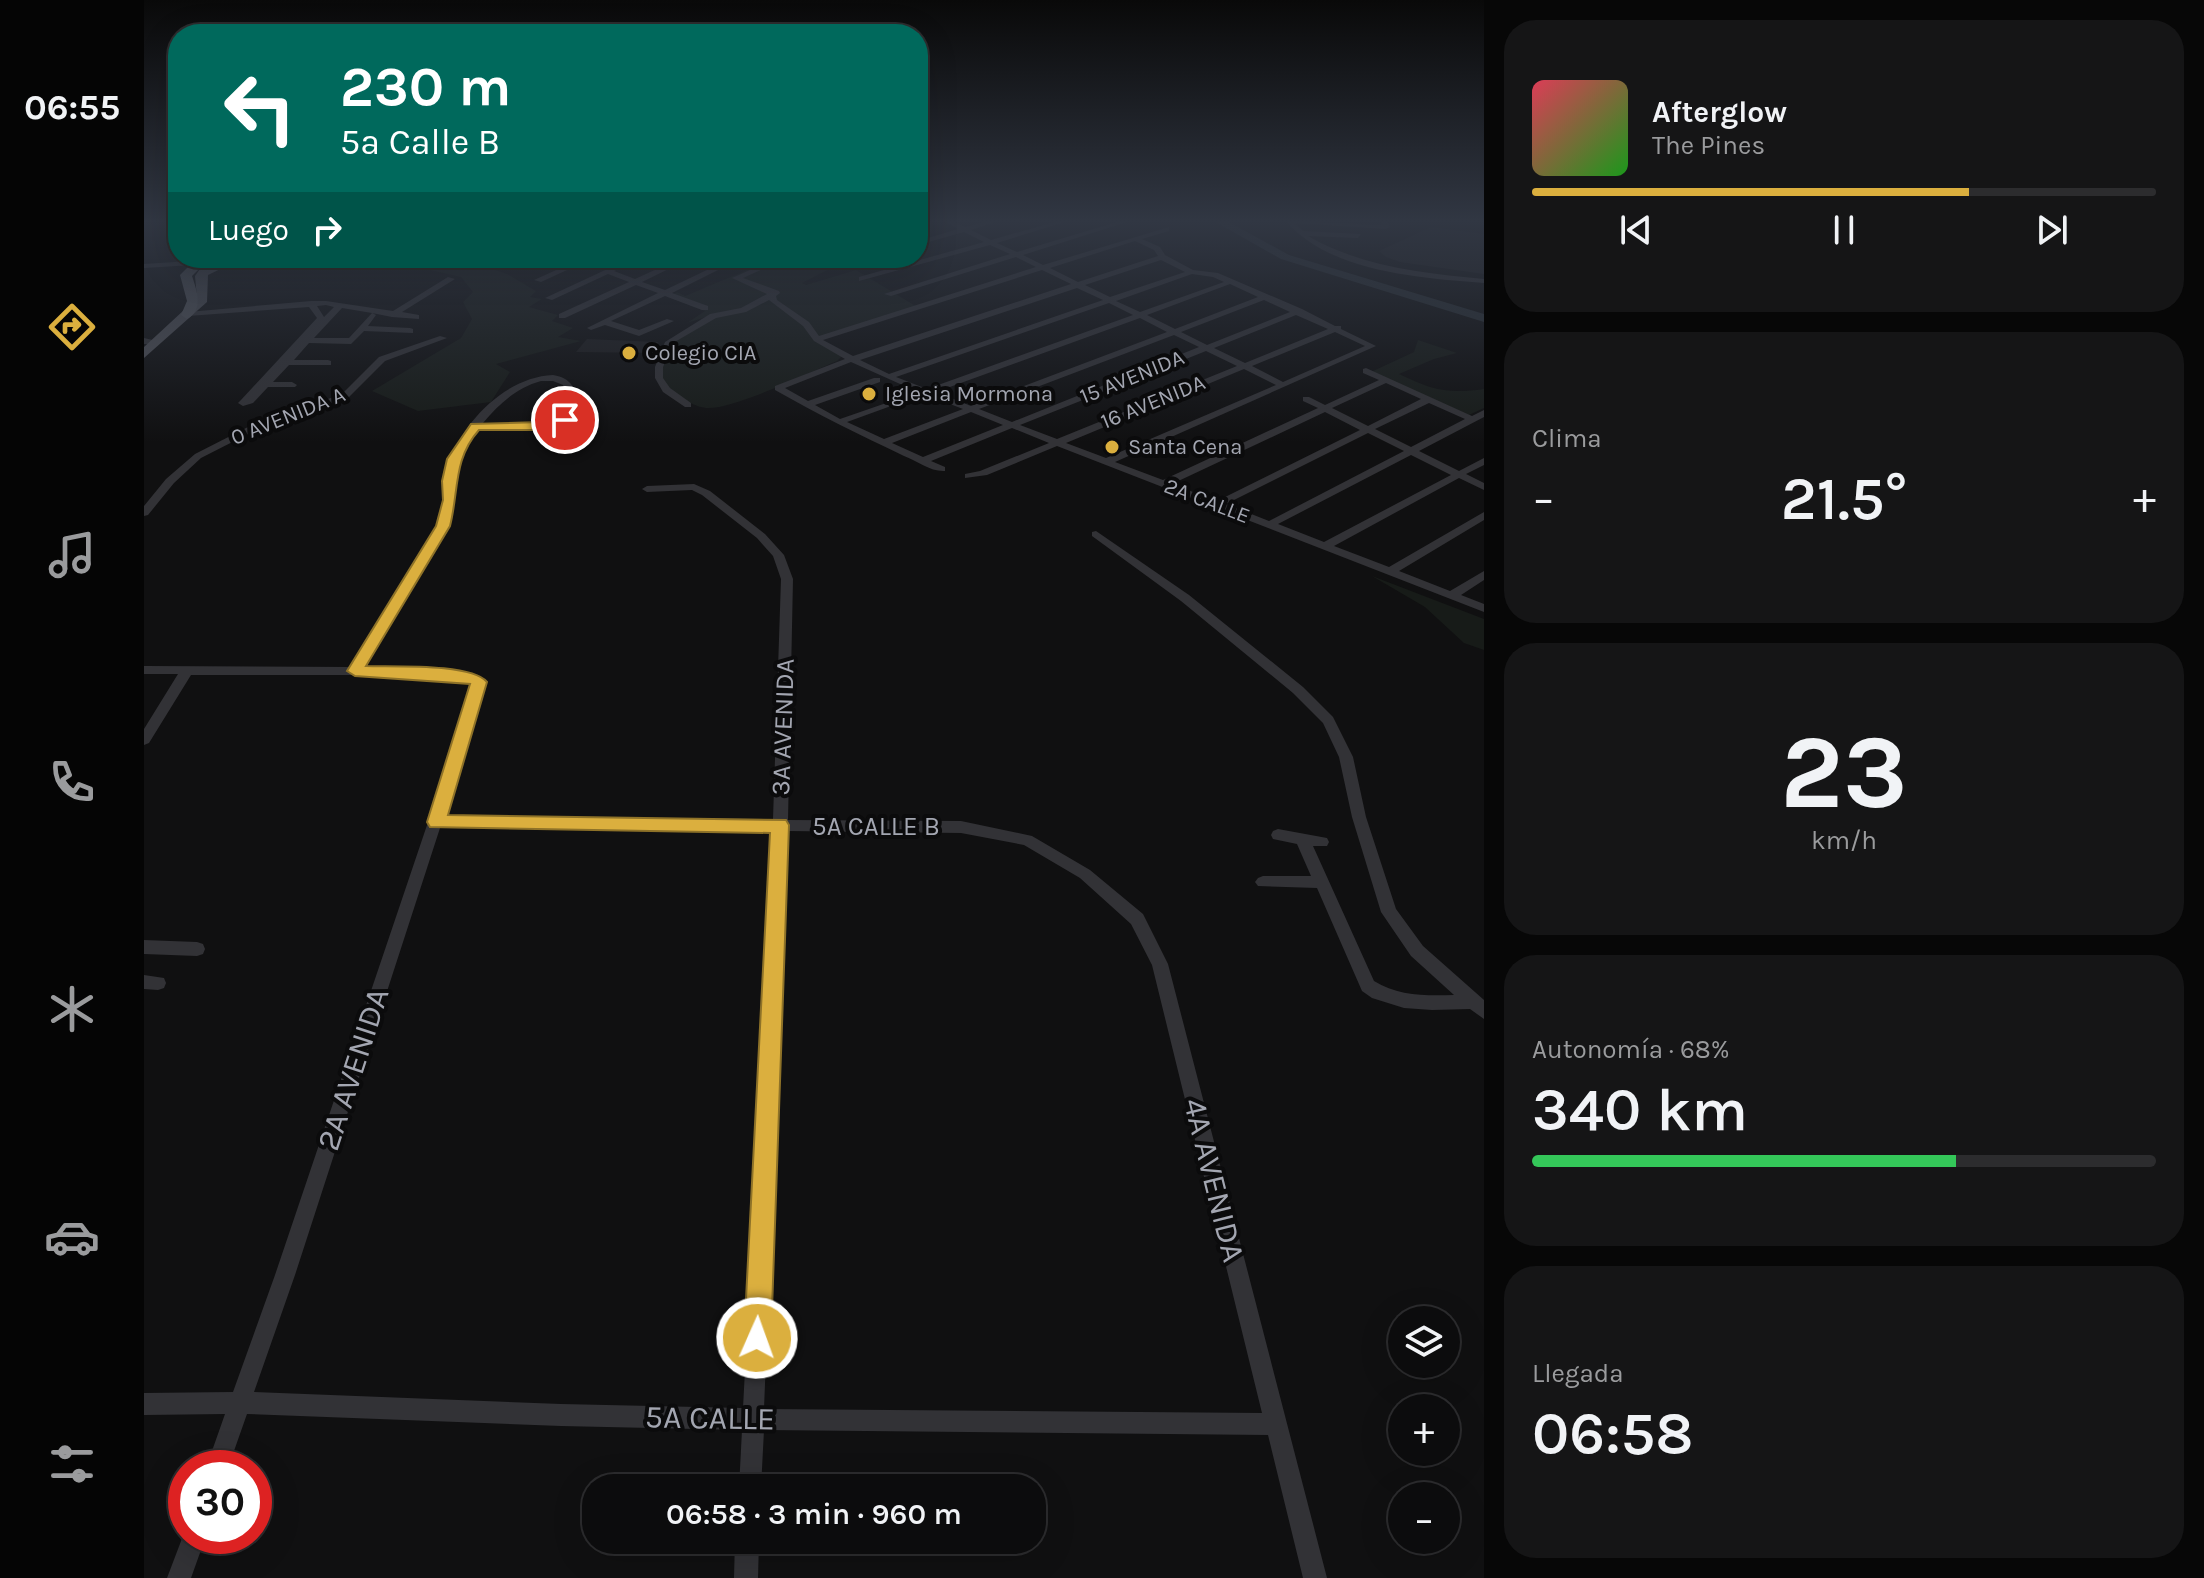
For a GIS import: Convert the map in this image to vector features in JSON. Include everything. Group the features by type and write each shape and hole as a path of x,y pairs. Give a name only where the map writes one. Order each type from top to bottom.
{"highway":[{"path":"183,295 188,313"},
{"path":"188,313 193,301 191,295"}],"main road":[{"path":"144,354 151,342 188,313 203,299 203,295"}],"street":[{"path":"392,315 425,295"},
{"path":"549,298 556,295"},
{"path":"562,316 607,295"},
{"path":"591,328 661,295"},
{"path":"672,295 705,308"},
{"path":"688,405 666,390 659,378 659,367 669,342 713,316 743,310 773,295"},
{"name":"2A CALLE","path":"774,295 773,301 806,324 819,339 847,358 887,377 976,407 1455,593 1484,608"},
{"path":"819,339 961,295"},
{"path":"941,469 839,422 778,388 847,358 1041,295"},
{"path":"1101,295 1283,383"},
{"path":"806,405 1123,295"},
{"path":"839,422 1195,295"},
{"path":"1110,460 1371,347 1370,342 1261,295"},
{"path":"882,443 1266,297"},
{"path":"188,313 311,303 416,317"},
{"path":"311,303 324,318"},
{"path":"292,385 263,384 340,305"},
{"path":"636,307 647,312"},
{"path":"264,310 300,310 311,317 324,318"},
{"name":"15 AVENIDA","path":"921,461 1299,311"},
{"path":"303,340 349,341 372,315"},
{"path":"658,316 681,325"},
{"path":"605,322 639,333 670,321"},
{"path":"362,328 410,331"},
{"name":"16 AVENIDA","path":"969,476 983,473 1338,328"},
{"name":"0 AVENIDA A","path":"144,513 170,481 198,456 251,429 345,396 382,359 443,338"},
{"path":"283,362 328,363"},
{"path":"1366,371 1472,419"},
{"path":"144,670 355,671 443,526 450,500 453,459 476,426 516,387 532,380 551,378 568,384 574,406 572,413 557,424 476,426"},
{"path":"1168,482 1386,380"},
{"path":"1308,397 1462,473 1484,487"},
{"path":"1220,502 1429,399"},
{"path":"1272,522 1484,413"},
{"path":"1330,544 1484,461"},
{"path":"1462,473 1484,480"},
{"name":"3A AVENIDA","path":"647,489 694,487 706,493 761,536 778,555 784,571 787,601 780,825 750,1474"},
{"path":"1394,569 1484,515"},
{"path":"1096,534 1185,598 1298,690 1328,720 1346,757 1359,817 1389,912 1417,951 1478,1006"},
{"path":"1455,593 1484,575"},
{"name":"2A CALLE","path":"1455,593 1484,601"},
{"path":"144,740 187,671"},
{"name":"2A AVENIDA","path":"223,1450 285,1275 480,686 479,682 466,676 355,671"},
{"name":"5A CALLE B","path":"437,822 961,827 1027,840"},
{"path":"1278,835 1322,842"},
{"path":"1302,839 1360,975 1377,994 1393,999 1478,1006"},
{"name":"4A AVENIDA","path":"1027,840 1085,874 1112,894 1137,919 1160,964 1315,1578"},
{"path":"1263,882 1322,882"},
{"path":"144,947 197,949"},
{"name":"5A CALLE","path":"144,1404 240,1401 558,1415 1275,1424"},
{"path":"179,1578 188,1554"},
{"path":"746,1578 747,1554"}],"shaded area":[{"path":"470,295 532,295 530,297 542,299 529,307 558,315 552,321 573,328 558,337 581,341 496,364 510,372 491,402 418,411 372,391 461,338 472,319 463,302"},
{"path":"897,295 919,308 816,339 842,356 837,361 752,397 706,408 688,402 661,384 660,372 666,352 679,336 706,317 687,323 705,311 668,297"},
{"path":"587,339 658,342 655,353 576,352"},
{"path":"1418,340 1457,353 1399,374 1440,389 1484,389 1484,408 1469,415 1371,372 1414,352"},
{"path":"1372,576 1484,619 1484,650 1464,643 1425,607"}],"waterway":[{"path":"1408,295 1484,318"}],"place":[{"name":"Colegio CIA","path":"629,353"},
{"name":"Iglesia Mormona","path":"869,394"},
{"name":"Santa Cena","path":"1112,447"}],"route":[{"path":"565,420 543,426 476,426 468,435 453,459 450,500 433,547 355,671 466,676 479,682 437,822 780,825 757,1338"}]}
